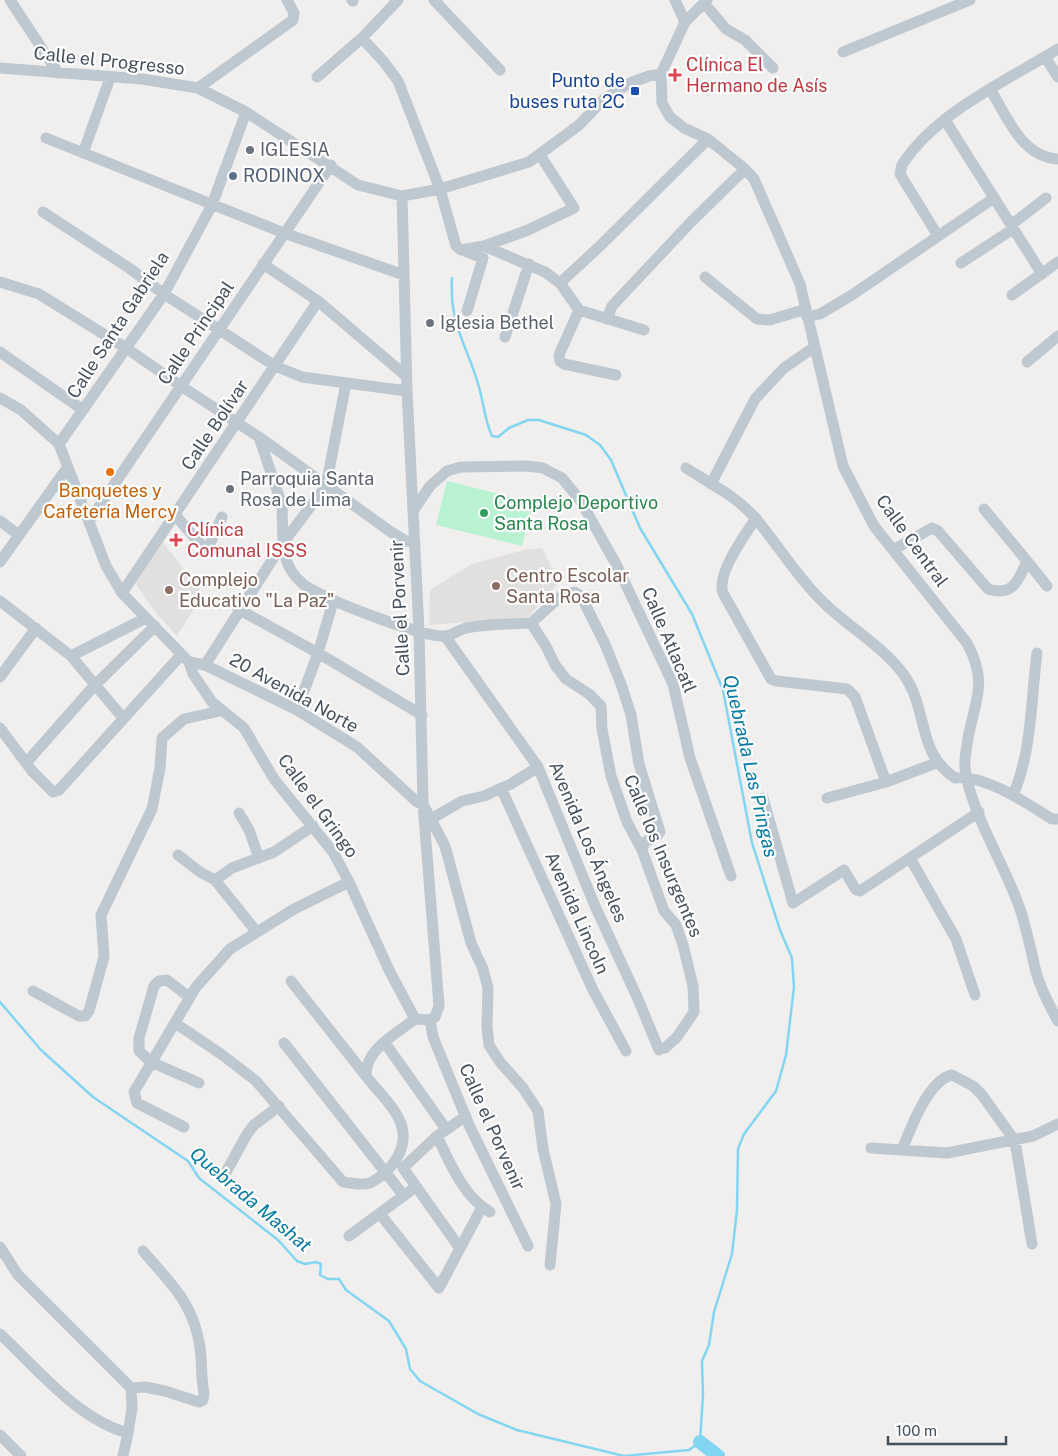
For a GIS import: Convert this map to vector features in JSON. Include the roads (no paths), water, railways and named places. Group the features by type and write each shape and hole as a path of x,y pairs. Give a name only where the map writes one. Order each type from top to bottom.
{"street":[{"path":"10,0 58,73"},
{"path":"198,88 293,20 294,13 287,0"},
{"path":"317,77 362,38 398,0"},
{"path":"434,0 500,70"},
{"path":"675,0 685,22 706,2 726,29 745,40 773,68"},
{"path":"843,52 970,0"},
{"name":"Calle Central","path":"685,22 661,74 662,103 670,117 684,128 708,139 745,169 754,179 800,284 813,348 843,466 874,526 967,643 975,658 980,673 980,691 968,740 964,765 966,776 1020,909 1036,973 1057,1016"},
{"path":"362,38 398,81 440,189 452,239 461,250 483,258 467,311"},
{"path":"938,236 900,174 902,165 907,157 945,120 990,89 1058,49"},
{"path":"1045,57 1058,77"},
{"name":"Calle el Progresso","path":"0,68 142,79 198,88 246,112 331,165 358,185 402,196 440,189 529,162 579,125 604,99 630,83 661,74"},
{"path":"83,153 110,78"},
{"path":"990,89 1025,146 1036,153 1058,159"},
{"name":"Calle Santa Gabriela","path":"59,444 164,294 212,205 246,112"},
{"path":"945,120 1042,274"},
{"path":"46,138 284,233 404,275"},
{"path":"560,283 708,139"},
{"path":"461,250 484,246 528,230 574,208 540,155"},
{"name":"Calle Principal","path":"90,520 331,165"},
{"path":"607,319 612,306 691,222 745,169"},
{"name":"Calle el Porvenir","path":"402,196 406,376 419,631 423,804 439,1006 433,1018 433,1037 466,1116 528,1246"},
{"path":"705,277 757,319 770,320 807,313 820,314 852,295 994,198"},
{"path":"960,263 1012,227 1046,198"},
{"path":"43,212 219,330 275,366 295,376 407,391"},
{"path":"484,246 545,272 560,283 579,310 644,330"},
{"path":"1012,295 1058,262"},
{"path":"263,264 318,301 406,376"},
{"path":"505,337 529,264"},
{"path":"0,282 39,294 126,348 180,386 259,437 391,532 406,541 414,542"},
{"name":"Calle Bolívar","path":"122,593 238,423 318,301"},
{"path":"579,310 559,355 560,361 564,364 616,375"},
{"path":"1027,362 1058,336"},
{"path":"711,484 755,399 784,368 813,348"},
{"path":"0,352 83,410"},
{"path":"205,665 238,610 283,543 326,486 346,383"},
{"path":"0,398 22,410 59,444"},
{"path":"259,437 282,506 284,559 302,583 333,602 419,631 445,636 458,630 486,625 531,623 561,596 574,592 581,596 605,644 631,715 639,764 660,832 657,836 645,842 642,850"},
{"name":"Calle el Gringo","path":"59,444 67,468 90,520 106,566 122,593 185,658 193,674 220,711 244,728 274,780 333,852 349,882 389,970 415,1019"},
{"name":"Calle Atlacatl","path":"413,511 430,486 447,471 462,467 527,466 543,468 562,478 580,500 616,564 673,684 690,758 731,876"},
{"path":"0,562 67,468"},
{"path":"686,468 711,484 756,518 818,598 850,627 878,647 905,677 914,694 926,738 936,763 955,778 966,776 1013,795 1052,819 1058,820"},
{"path":"984,509 1047,586"},
{"path":"175,515 204,548 209,546 222,517"},
{"path":"756,518 730,562 722,582 723,593 771,679 777,682 847,689 855,696 886,782"},
{"path":"0,521 19,535"},
{"path":"893,550 932,528 944,536 988,589 997,592 1012,588 1018,581 1027,561"},
{"path":"0,602 71,656 94,686 123,718"},
{"path":"297,710 318,653 333,602"},
{"path":"238,610 318,653 422,715"},
{"path":"71,656 150,622"},
{"path":"26,763 150,622"},
{"name":"Calle los Insurgentes","path":"531,623 548,648 555,665 566,679 589,694 601,706 602,729 611,776 627,822 642,850 664,910 676,925 693,986 694,1012 677,1037 662,1049"},
{"path":"0,677 36,628"},
{"name":"Avenida Los Ángeles","path":"445,636 538,767 595,906 662,1049"},
{"path":"1013,795 1020,779 1026,744 1037,653"},
{"path":"0,728 48,789 53,792 59,790 123,718 185,658"},
{"name":"20 Avenida Norte","path":"185,658 205,665 297,710 356,747 417,802 423,804"},
{"path":"34,991 79,1016 84,1016 89,1011 104,957 101,915 152,809 159,776 162,738 184,719 220,711"},
{"path":"827,798 886,782 936,763"},
{"path":"431,819 462,801 484,796 501,788 538,767"},
{"name":"Avenida Lincoln","path":"501,788 593,990 626,1051"},
{"path":"763,798 793,903 844,870 856,890 860,891 979,812"},
{"path":"423,804 445,846 471,944 483,969 488,988 487,1027 489,1045 500,1062 523,1088 538,1111 543,1149 556,1204 550,1265"},
{"path":"239,813 249,830 259,858"},
{"path":"215,880 232,868 288,844 313,826"},
{"path":"178,854 200,872 215,880 256,931"},
{"path":"910,858 956,939 975,995"},
{"path":"184,1127 146,1109 135,1099 137,1085 190,997 230,949 256,931 349,882"},
{"path":"190,997 167,980 159,981 154,986 139,1038 139,1050 151,1062 199,1083"},
{"path":"175,1023 240,1068 279,1106 343,1182 356,1184 370,1183 398,1159 402,1147 402,1127 366,1076 291,981"},
{"path":"366,1076 368,1060 374,1051 415,1019 433,1018"},
{"path":"284,1043 404,1196"},
{"path":"380,1214 439,1288 459,1247 486,1210 457,1177 442,1132 385,1043"},
{"path":"902,1150 916,1116 937,1084 946,1076 952,1075 973,1086 982,1094 1015,1141 1032,1244"},
{"path":"225,1174 254,1125 279,1106"},
{"path":"459,1247 403,1168 442,1132 466,1116"},
{"path":"871,1148 947,1154 973,1147 1015,1141 1032,1136 1058,1124"},
{"path":"349,1236 416,1186"},
{"path":"0,1247 18,1274 131,1388 132,1408 123,1456"},
{"path":"131,1388 145,1387 165,1391 199,1402 203,1400 204,1393 200,1347 191,1311 185,1300 143,1251"},
{"path":"0,1334 72,1402 108,1427 128,1434"},
{"path":"0,1435 21,1456"}],"waterway":[{"name":"Quebrada Las Pringas","path":"0,1002 41,1050 93,1097 188,1161 199,1178 278,1240 297,1261 305,1264 316,1262 321,1264 320,1275 328,1279 339,1279 346,1290 389,1321 406,1349 410,1369 420,1381 478,1414 517,1430 624,1456 689,1450 700,1442 703,1394 702,1361 709,1345 714,1312 732,1254 737,1210 738,1149 744,1134 776,1091 786,1055 794,987 792,958 780,930 752,843 723,690 692,614 640,528 611,460 600,445 586,435 539,420 528,420 509,428 498,437 492,436 476,376 457,324 452,295 452,278"},
{"path":"700,1442 718,1456"}],"place":[{"name":"Clínica El Hermano de Asís","path":"675,75"},
{"name":"Punto de buses ruta 2C","path":"635,91"},
{"name":"IGLESIA","path":"250,150"},
{"name":"RODINOX","path":"233,176"},
{"name":"Iglesia Bethel","path":"430,323"},
{"name":"Banquetes y Cafetería Mercy","path":"110,472"},
{"name":"Parroquia Santa Rosa de Lima","path":"230,489"},
{"name":"Complejo Deportivo Santa Rosa","path":"484,513"},
{"name":"Clínica Comunal ISSS","path":"176,540"},
{"name":"Centro Escolar Santa Rosa","path":"496,586"},
{"name":"Complejo Educativo \"La Paz\"","path":"169,590"}],"water label":[{"name":"Quebrada Mashat","path":"251,1199"}]}
